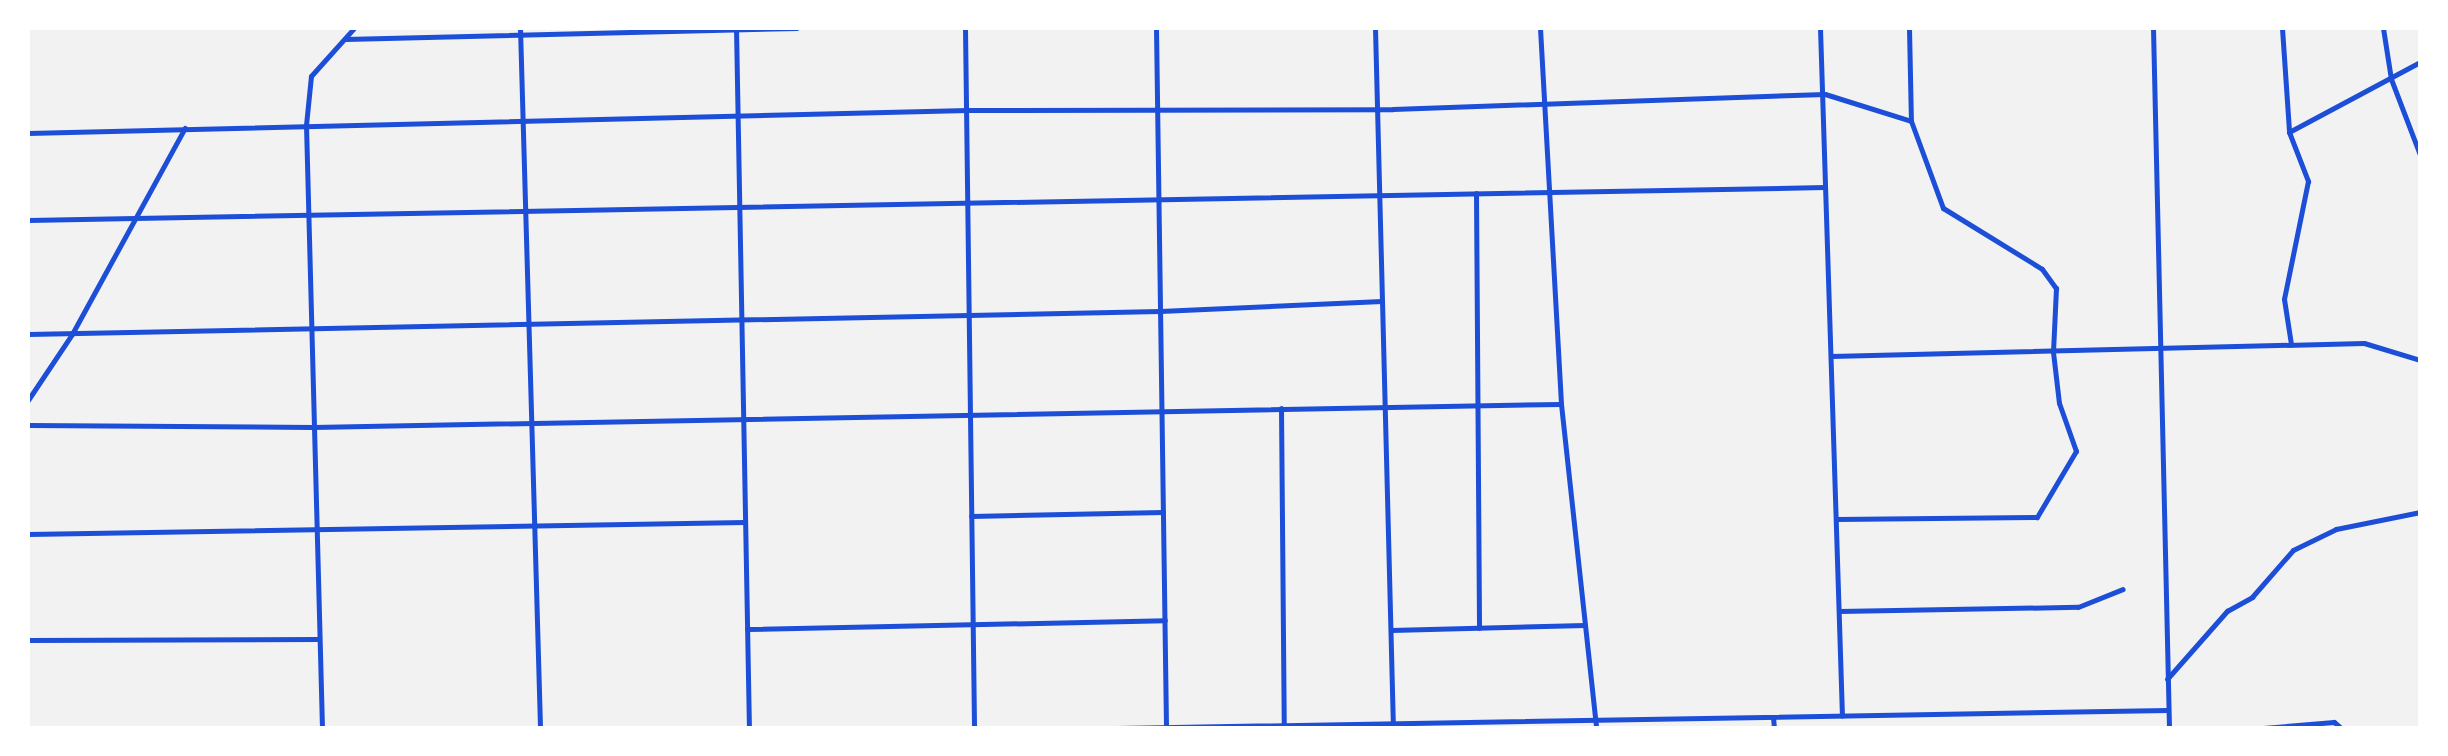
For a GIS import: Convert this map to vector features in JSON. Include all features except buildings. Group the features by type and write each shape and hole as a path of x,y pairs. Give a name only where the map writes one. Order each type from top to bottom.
{"street":[{"path":"322,728 314,527 306,125 311,76 354,28"},
{"path":"345,39 521,31 797,28"},
{"path":"965,28 974,728"},
{"path":"1156,28 1166,727"},
{"path":"1375,28 1393,726"},
{"path":"1540,28 1546,192 1561,404 1596,728"},
{"path":"1820,28 1825,94 1825,187 1842,716"},
{"path":"1836,519 2037,517 2077,451 2059,403 2053,352 2056,288 2042,269 1943,208 1911,121 1909,28"},
{"path":"2153,28 2169,728"},
{"path":"2282,28 2289,132 2308,181 2284,299 2291,344"},
{"path":"2383,28 2391,79 2420,155"},
{"path":"736,29 749,728"},
{"path":"521,31 540,728"},
{"path":"2289,132 2420,62"},
{"path":"28,133 306,125 738,118 968,110 1377,109 1825,94 1911,121"},
{"path":"28,400 72,334 185,128"},
{"path":"28,220 1825,187"},
{"path":"1476,193 1479,628"},
{"path":"28,334 968,312 1160,311 1382,301"},
{"path":"1830,356 2364,343 2420,360"},
{"path":"28,425 313,426 532,423 743,417 1561,404"},
{"path":"1281,408 1284,725"},
{"path":"971,516 1163,512"},
{"path":"2167,679 2227,611 2252,597 2293,550 2336,529 2420,513"},
{"path":"28,534 314,527 746,523"},
{"path":"1839,611 2078,607 2123,589"},
{"path":"747,629 973,627 1165,620"},
{"path":"1391,630 1585,625"},
{"path":"28,640 319,639"},
{"path":"1117,728 1496,725 1595,720 2168,710"},
{"path":"1773,717 1774,728"},
{"path":"2263,728 2334,722 2341,728"}]}
